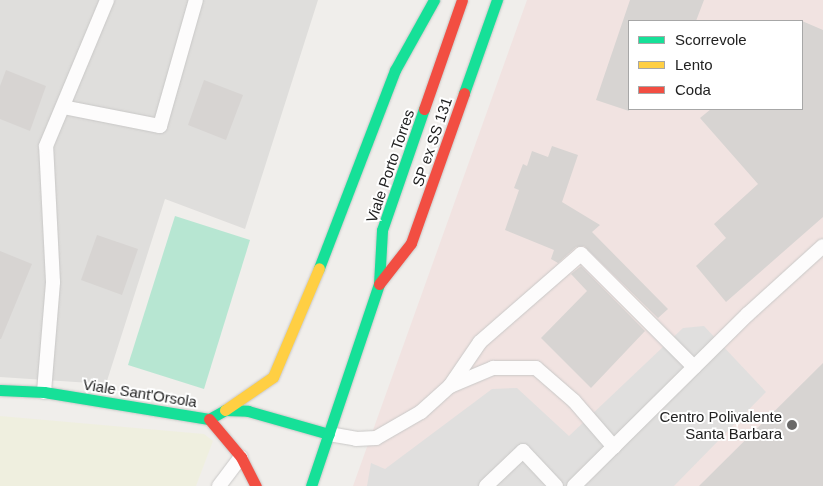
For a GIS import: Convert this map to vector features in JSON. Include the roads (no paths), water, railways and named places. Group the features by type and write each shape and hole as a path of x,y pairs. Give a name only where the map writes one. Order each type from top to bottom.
{"main road":[{"name":"Viale Sant'Orsola","path":"0,390 44,392 209,419 273,378 328,247 395,70 434,0"},
{"name":"Viale Porto Torres","path":"311,486 379,284 382,230 462,0"},
{"name":"SP ex SS 131","path":"379,284 412,243 497,0"},
{"path":"225,410 248,411 329,434"},
{"path":"209,419 241,457 256,486"}],"lane":[{"path":"44,392 53,282 46,146 107,0"},
{"path":"62,107 160,126 196,0"},
{"path":"574,486 694,367 823,246"},
{"path":"329,434 356,439 376,438 421,412 450,386 480,342 581,254 694,367"},
{"path":"450,386 493,368 536,368 574,401 614,447"},
{"path":"486,486 523,451 556,486"},
{"path":"219,486 241,457"}],"place":[{"name":"Centro Polivalente Santa Barbara","path":"792,425"}]}
